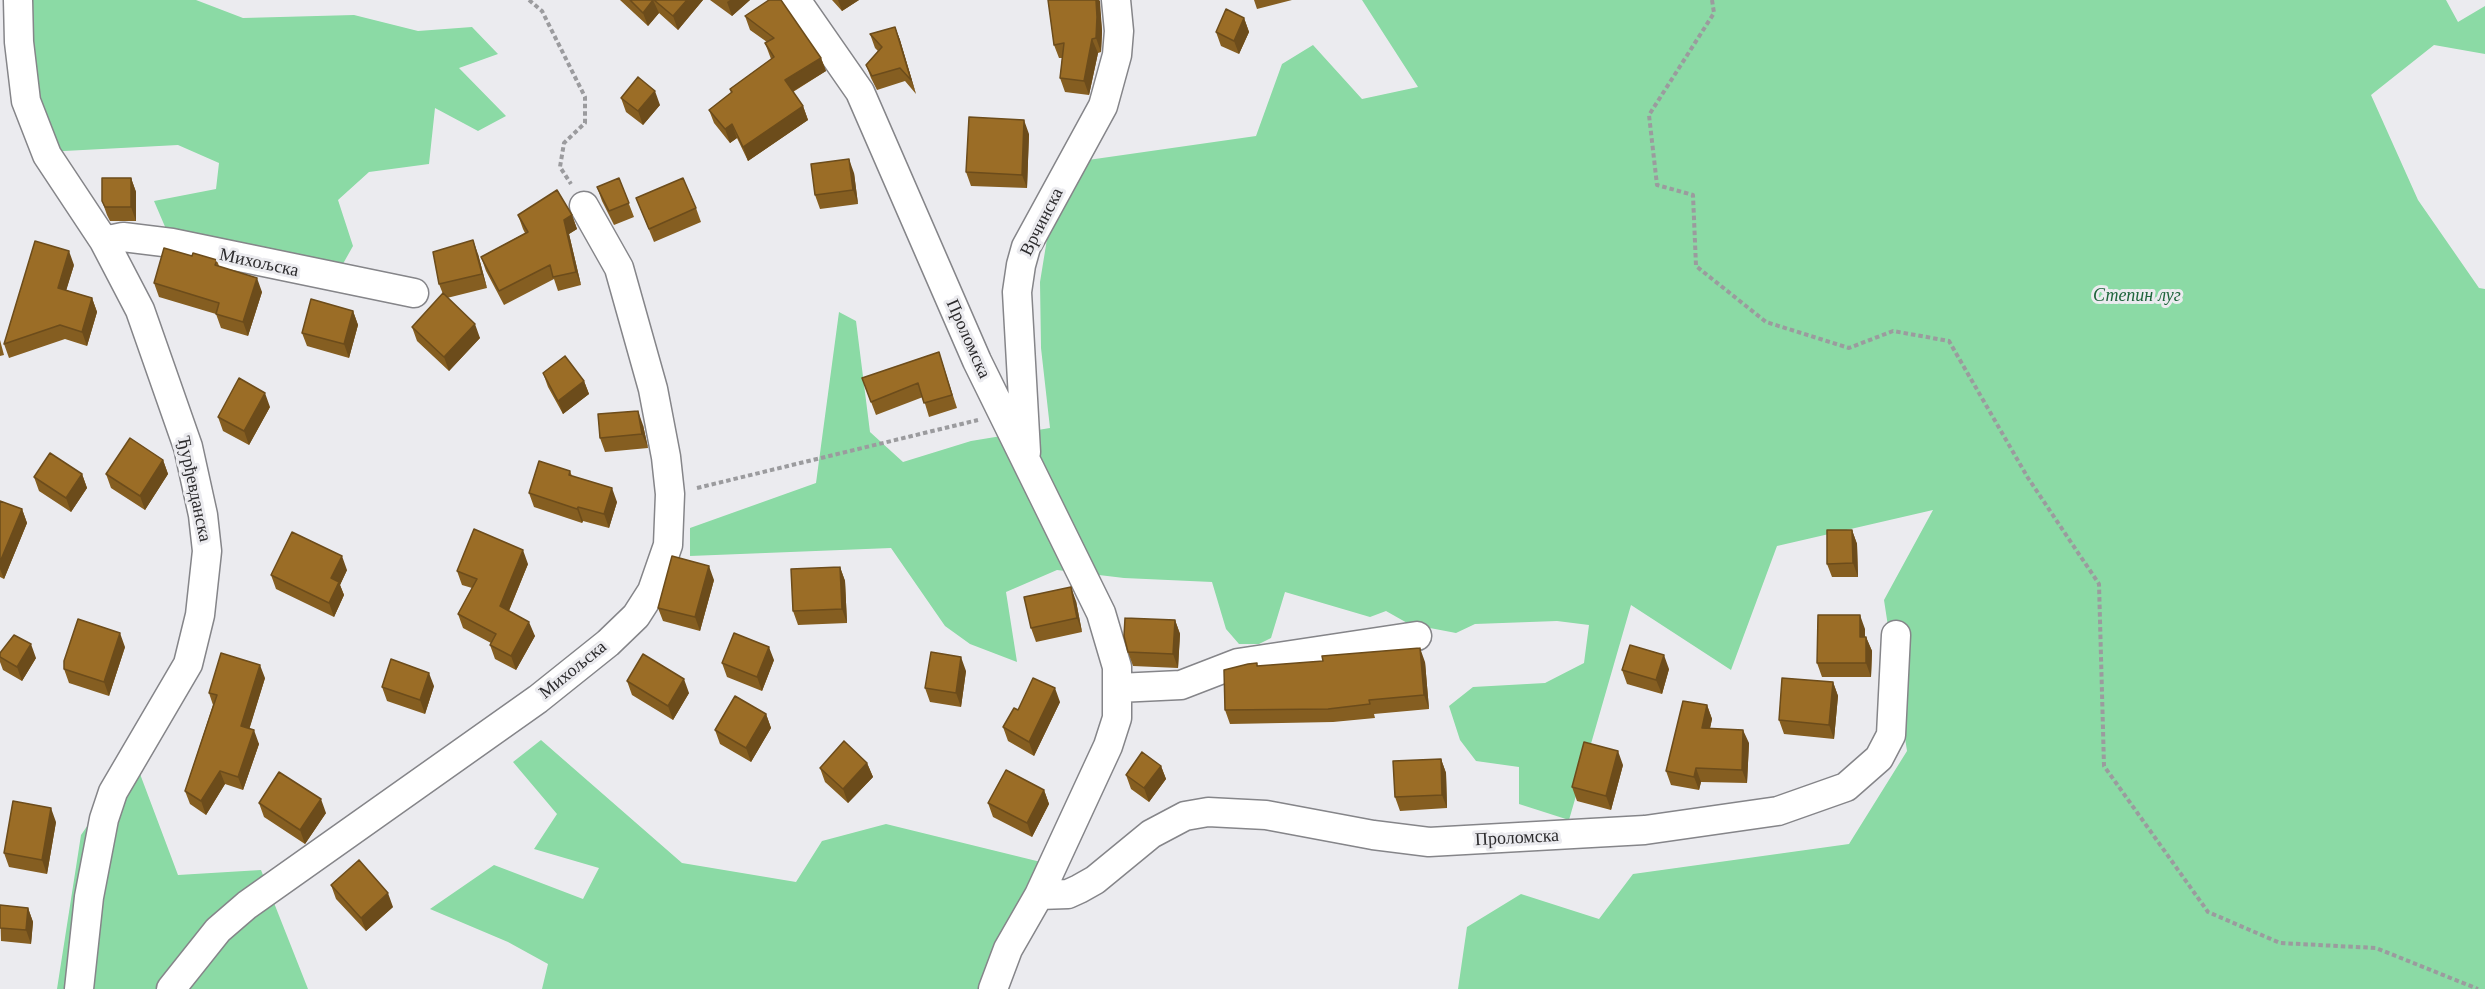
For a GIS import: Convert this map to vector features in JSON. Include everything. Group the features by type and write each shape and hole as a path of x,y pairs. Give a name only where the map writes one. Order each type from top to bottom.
{"street":[{"name":"Ђурђевданска","path":"18,0 19,42 26,101 47,155 105,241 140,310 188,447 203,515 207,551 200,615 188,664 113,792 104,819 89,897 79,989"},
{"name":"Проломска","path":"796,0 860,92 1003,414 1101,613 1114,655 1118,688 1117,718 1108,746 1039,895 1008,949 993,989"},
{"name":"Врчинска","path":"1026,457 1017,292 1021,265 1026,247 1103,106 1117,55 1119,31 1116,0"},
{"name":"Михољска","path":"171,989 218,930 247,905 538,699 608,643 636,616 652,591 668,545 670,494 666,457 653,389 625,286 613,254 584,206"},
{"name":"Михољска","path":"105,241 123,237 172,243 414,293"},
{"name":"Проломска","path":"1039,895 1068,894 1079,889 1095,880 1151,834 1185,816 1208,812 1266,816 1373,835 1429,842 1645,830 1778,811 1846,787 1879,758 1891,735 1896,635"},
{"path":"1118,688 1181,685 1238,663 1417,636"}],"path":[{"path":"529,0 542,11 585,97 585,123 564,143 561,167 584,206"},
{"path":"1712,0 1714,13 1649,115 1658,185 1692,195 1696,266 1766,322 1849,348 1893,331 1949,341 2028,478 2099,584 2104,766 2208,912 2280,943 2376,948 2478,989"},
{"path":"670,494 1003,414"}],"green space":[{"path":"22,0 196,0 243,18 354,15 418,31 472,27 498,54 459,68 506,116 478,131 435,108 429,164 369,172 338,200 353,246 335,278 172,243 154,201 216,189 219,163 178,145 45,152"},
{"name":"Степин луг","path":"1362,0 2446,0 2458,22 2485,6 2485,54 2434,45 2371,95 2418,200 2479,288 2485,289 2485,989 1458,989 1467,927 1521,894 1599,919 1633,874 1849,844 1907,751 1884,600 1933,510 1777,546 1731,670 1631,605 1569,820 1519,804 1519,767 1476,761 1460,740 1449,706 1473,687 1545,683 1584,663 1589,625 1557,621 1475,624 1456,633 1409,624 1386,611 1370,617 1285,592 1271,638 1259,644 1239,644 1226,629 1212,582 1124,578 1057,570 1006,592 1017,662 970,644 945,626 891,548 690,556 690,528 816,483 839,312 856,321 870,432 903,462 971,441 1050,428 1041,348 1040,282 1054,196 1074,162 1256,136 1282,64 1313,45 1362,99 1418,87"},
{"path":"541,740 682,863 796,882 822,841 886,824 1053,865 993,989 542,989 548,964 508,942 430,909 494,865 583,899 599,868 534,849 557,814 513,762"},
{"path":"134,758 178,875 261,870 308,989 57,989 81,835"}],"building":[{"path":"630,0 653,0 643,13"},
{"path":"654,0 687,0 673,16"},
{"path":"769,0 781,0 821,58 785,80 803,106 743,147 732,124 725,129 709,110 732,92 730,89 774,57 765,43 774,38 745,16"},
{"path":"1048,0 1096,0 1096,38 1092,39 1084,81 1060,78 1064,43 1054,45"},
{"path":"1226,9 1244,18 1234,41 1216,32"},
{"path":"895,27 911,80 900,68 872,76 866,65 882,47 870,34"},
{"path":"638,77 655,91 638,111 621,98"},
{"path":"969,117 1024,120 1022,175 966,172"},
{"path":"849,159 853,190 815,195 811,164"},
{"path":"102,178 131,178 131,207 105,207 102,201"},
{"path":"619,178 629,203 609,211 597,187"},
{"path":"683,178 696,208 649,229 636,198"},
{"path":"557,190 572,215 564,220 576,272 553,277 550,265 499,291 481,257 528,232 518,215"},
{"path":"473,240 482,274 439,284 433,252"},
{"path":"35,241 69,251 58,288 92,298 82,332 60,325 4,344"},
{"path":"164,248 217,260 215,265 257,278 243,322 216,314 219,303 154,283"},
{"path":"443,293 475,324 444,357 412,327"},
{"path":"311,299 353,311 344,344 302,333"},
{"path":"939,352 952,395 924,403 918,383 871,402 862,378"},
{"path":"565,356 584,381 558,401 543,373"},
{"path":"239,378 265,393 244,431 218,417"},
{"path":"638,411 642,434 600,438 598,414"},
{"path":"130,438 163,460 140,496 106,474"},
{"path":"50,453 82,474 66,498 34,477"},
{"path":"539,461 570,471 569,475 612,488 604,514 578,507 577,509 529,493"},
{"path":"0,501 22,509 0,562"},
{"path":"474,529 523,550 500,606 529,622 511,656 490,645 496,634 458,614 477,579 457,571"},
{"path":"1827,530 1852,530 1853,563 1827,564"},
{"path":"292,532 342,556 331,578 339,582 329,603 271,575"},
{"path":"672,556 709,566 695,617 658,608"},
{"path":"840,567 842,609 793,611 791,569"},
{"path":"1071,587 1077,618 1031,628 1024,597"},
{"path":"1818,615 1860,615 1860,637 1866,637 1866,663 1817,663"},
{"path":"1125,618 1175,620 1173,654 1128,652 1124,636"},
{"path":"78,619 120,633 104,682 64,669 64,661"},
{"path":"734,633 769,647 757,677 722,663"},
{"path":"14,635 31,644 17,667 0,657 0,653"},
{"path":"1630,645 1664,655 1656,680 1622,670"},
{"path":"1420,648 1424,695 1369,700 1370,704 1328,709 1225,710 1224,670 1248,664 1257,663 1257,666 1323,661 1322,656"},
{"path":"931,652 961,657 956,693 925,688"},
{"path":"221,653 260,665 241,726 254,730 238,777 220,771 201,801 185,791 217,695 209,693"},
{"path":"643,654 684,679 668,706 627,681"},
{"path":"391,659 429,673 420,700 382,687"},
{"path":"1033,678 1055,688 1029,742 1003,727 1014,708 1018,710"},
{"path":"1782,678 1833,682 1829,725 1779,720"},
{"path":"735,696 766,714 746,748 715,730"},
{"path":"1683,701 1707,705 1702,728 1743,730 1742,770 1696,768 1694,777 1666,771"},
{"path":"844,741 867,763 843,789 820,768"},
{"path":"1584,742 1618,751 1606,796 1572,787"},
{"path":"1142,752 1161,766 1144,788 1126,775"},
{"path":"1441,759 1442,795 1395,797 1393,761"},
{"path":"1006,770 1044,790 1027,823 988,803"},
{"path":"279,772 321,799 300,830 259,803"},
{"path":"13,801 51,808 42,860 4,853"},
{"path":"359,860 388,893 361,918 331,885"},
{"path":"0,905 28,908 26,930 0,928"}]}
